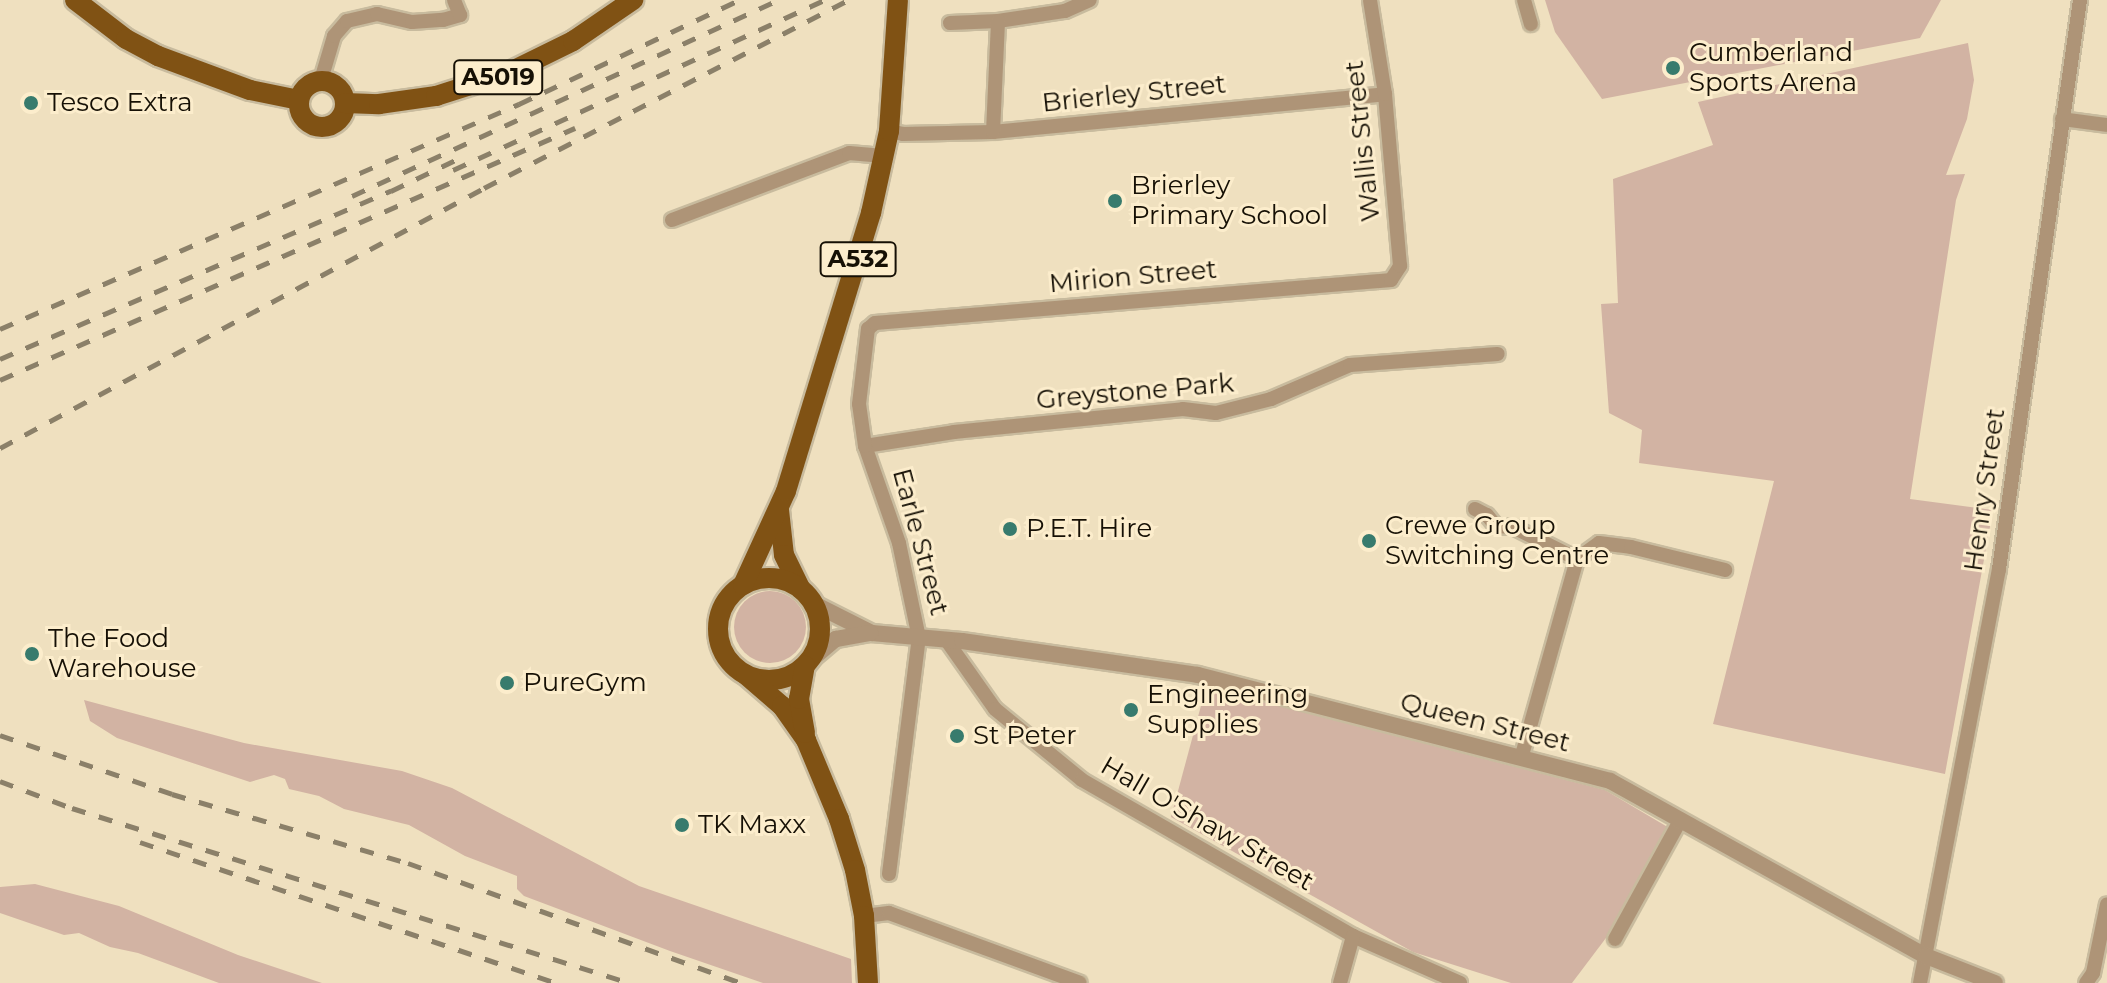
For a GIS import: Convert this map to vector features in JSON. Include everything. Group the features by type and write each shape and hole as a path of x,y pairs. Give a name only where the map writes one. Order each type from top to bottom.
{"main road":[{"path":"75,0 126,39 158,56 250,90 299,100"},
{"name":"A5019","path":"345,103 379,104 436,96 508,73 573,41 633,0"},
{"name":"A532","path":"743,585 779,510 855,269 889,131 898,0"},
{"path":"321,80 335,84 345,103 337,121 324,127 305,120 299,100 308,85 321,80"},
{"name":"A532","path":"779,510 784,555 800,588"},
{"path":"806,740 799,699 821,631 814,604 800,588 772,578 743,585 723,607 718,634 728,660 782,706 806,740 839,819 855,870 864,916 868,983"},
{"path":"746,675 777,680 809,662"}],"street":[{"path":"321,80 334,36 347,21 377,14 426,22 460,15 454,0"},
{"path":"950,23 998,21 1065,11 1090,0"},
{"name":"Wallis Street","path":"1370,0 1385,94 1400,266 1395,277"},
{"path":"1524,0 1531,24"},
{"name":"Henry Street","path":"1920,983 1999,569 2080,0"},
{"path":"993,132 998,21"},
{"name":"Brierley Street","path":"889,131 903,134 993,132 1385,94"},
{"path":"2062,119 2107,125"},
{"path":"672,220 849,153 884,156"},
{"name":"Mirion Street","path":"875,323 1385,281 1395,277"},
{"name":"Earle Street","path":"875,323 868,329 859,404 865,446 899,543 919,638 889,874"},
{"name":"Greystone Park","path":"865,446 954,432 1183,409 1216,413 1271,399 1350,365 1498,354"},
{"path":"1475,509 1487,515 1496,526 1513,527 1577,559"},
{"path":"1522,755 1577,559 1599,543 1631,547 1725,570"},
{"path":"814,604 872,633"},
{"path":"809,662 836,639 872,633"},
{"name":"Queen Street","path":"872,633 1198,675 1522,755 1610,781 1926,956 1995,983"},
{"name":"Hall O'Shaw Street","path":"947,641 995,709 1082,780 1353,936 1460,983"},
{"path":"1615,939 1680,821"},
{"path":"2086,983 2093,973 2107,904"},
{"path":"864,916 889,913 1080,983"},
{"path":"1340,983 1353,936"}],"shaded area":[{"name":"Cumberland Sports Arena","path":"1545,0 1941,0 1920,38 1602,99 1555,32"},
{"path":"1968,43 1974,80 1967,119 1946,175 1965,174 1956,200 1910,499 1993,510 1945,774 1713,724 1774,481 1639,463 1642,430 1609,413 1601,304 1618,303 1613,179 1713,145 1698,102"},
{"path":"777,591 796,601 804,613 804,641 796,653 784,661 763,663 744,653 736,641 734,620 744,601 756,593"},
{"path":"1206,687 1605,790 1671,829 1615,926 1572,983 1511,983 1413,952 1171,817"},
{"path":"84,700 244,743 402,771 452,788 639,886 851,959 852,983 763,983 670,951 524,896 517,889 517,876 465,856 409,825 344,809 319,796 289,789 285,779 274,775 250,782 117,738 90,721"},
{"path":"35,884 119,906 238,955 322,983 219,983 138,953 110,947 79,933 64,935 0,913 0,887"}],"railway":[{"path":"0,329 519,104 739,0"},
{"path":"352,196 778,0"},
{"path":"453,170 824,0"},
{"path":"0,448 484,188 849,0"},
{"path":"0,380 575,128"},
{"path":"0,359 391,191 462,157"},
{"path":"0,735 172,794 408,863 741,983"},
{"path":"0,781 72,808 630,983"},
{"path":"140,842 557,983"}],"place":[{"name":"Cumberland Sports Arena","path":"1673,68"},
{"name":"Tesco Extra","path":"31,103"},
{"name":"Brierley Primary School","path":"1115,201"},
{"name":"P.E.T. Hire","path":"1010,529"},
{"name":"Crewe Group Switching Centre","path":"1369,541"},
{"name":"The Food Warehouse","path":"32,654"},
{"name":"PureGym","path":"507,683"},
{"name":"Engineering Supplies","path":"1131,710"},
{"name":"St Peter","path":"957,736"},
{"name":"TK Maxx","path":"682,825"}]}
